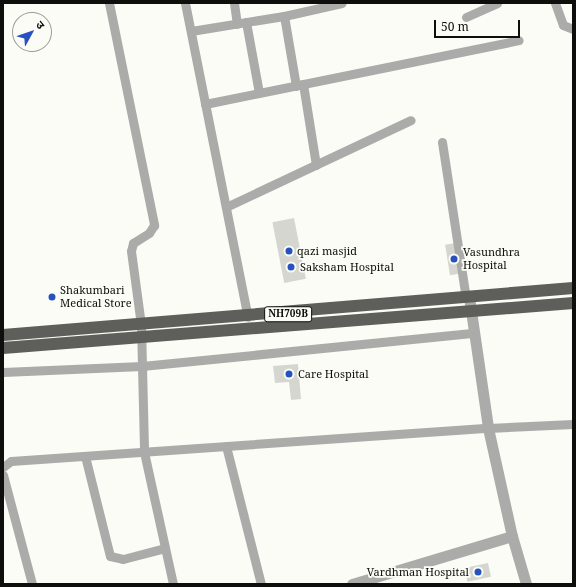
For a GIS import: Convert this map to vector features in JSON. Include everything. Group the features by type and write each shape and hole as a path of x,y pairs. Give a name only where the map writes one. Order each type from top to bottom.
{"highway":[{"name":"NH709B","path":"3,335 248,317 573,288"},
{"name":"NH709B","path":"3,348 573,303"}],"street":[{"path":"109,3 154,225 149,233 136,240 132,246 141,337 144,452 173,584"},
{"path":"185,3 248,317"},
{"path":"234,3 260,93"},
{"path":"191,31 284,16 312,6 342,3"},
{"path":"466,17 497,3"},
{"path":"555,3 563,25 573,29"},
{"path":"284,16 316,165"},
{"path":"205,104 520,40"},
{"path":"226,207 411,120"},
{"path":"442,142 474,333 488,428 512,536 526,584"},
{"path":"3,372 142,366 474,333"},
{"path":"3,467 11,461 488,428 573,424"},
{"path":"226,446 261,584"},
{"path":"85,456 110,556 123,559 165,548"},
{"path":"3,475 32,584"},
{"path":"352,584 512,536"}],"building":[{"name":"qazi masjid","path":"294,218 306,279 284,283 272,222"},
{"path":"456,243 461,274 450,275 445,245"},
{"path":"298,364 301,399 291,400 289,382 275,383 273,366"},
{"path":"488,563 491,577 467,582 465,568"}],"place":[{"name":"qazi masjid","path":"289,251"},
{"name":"Vasundhra Hospital","path":"454,259"},
{"name":"Saksham Hospital","path":"291,267"},
{"name":"Shakumbari Medical Store","path":"52,297"},
{"name":"Care Hospital","path":"289,374"},
{"name":"Vardhman Hospital","path":"478,572"}]}
